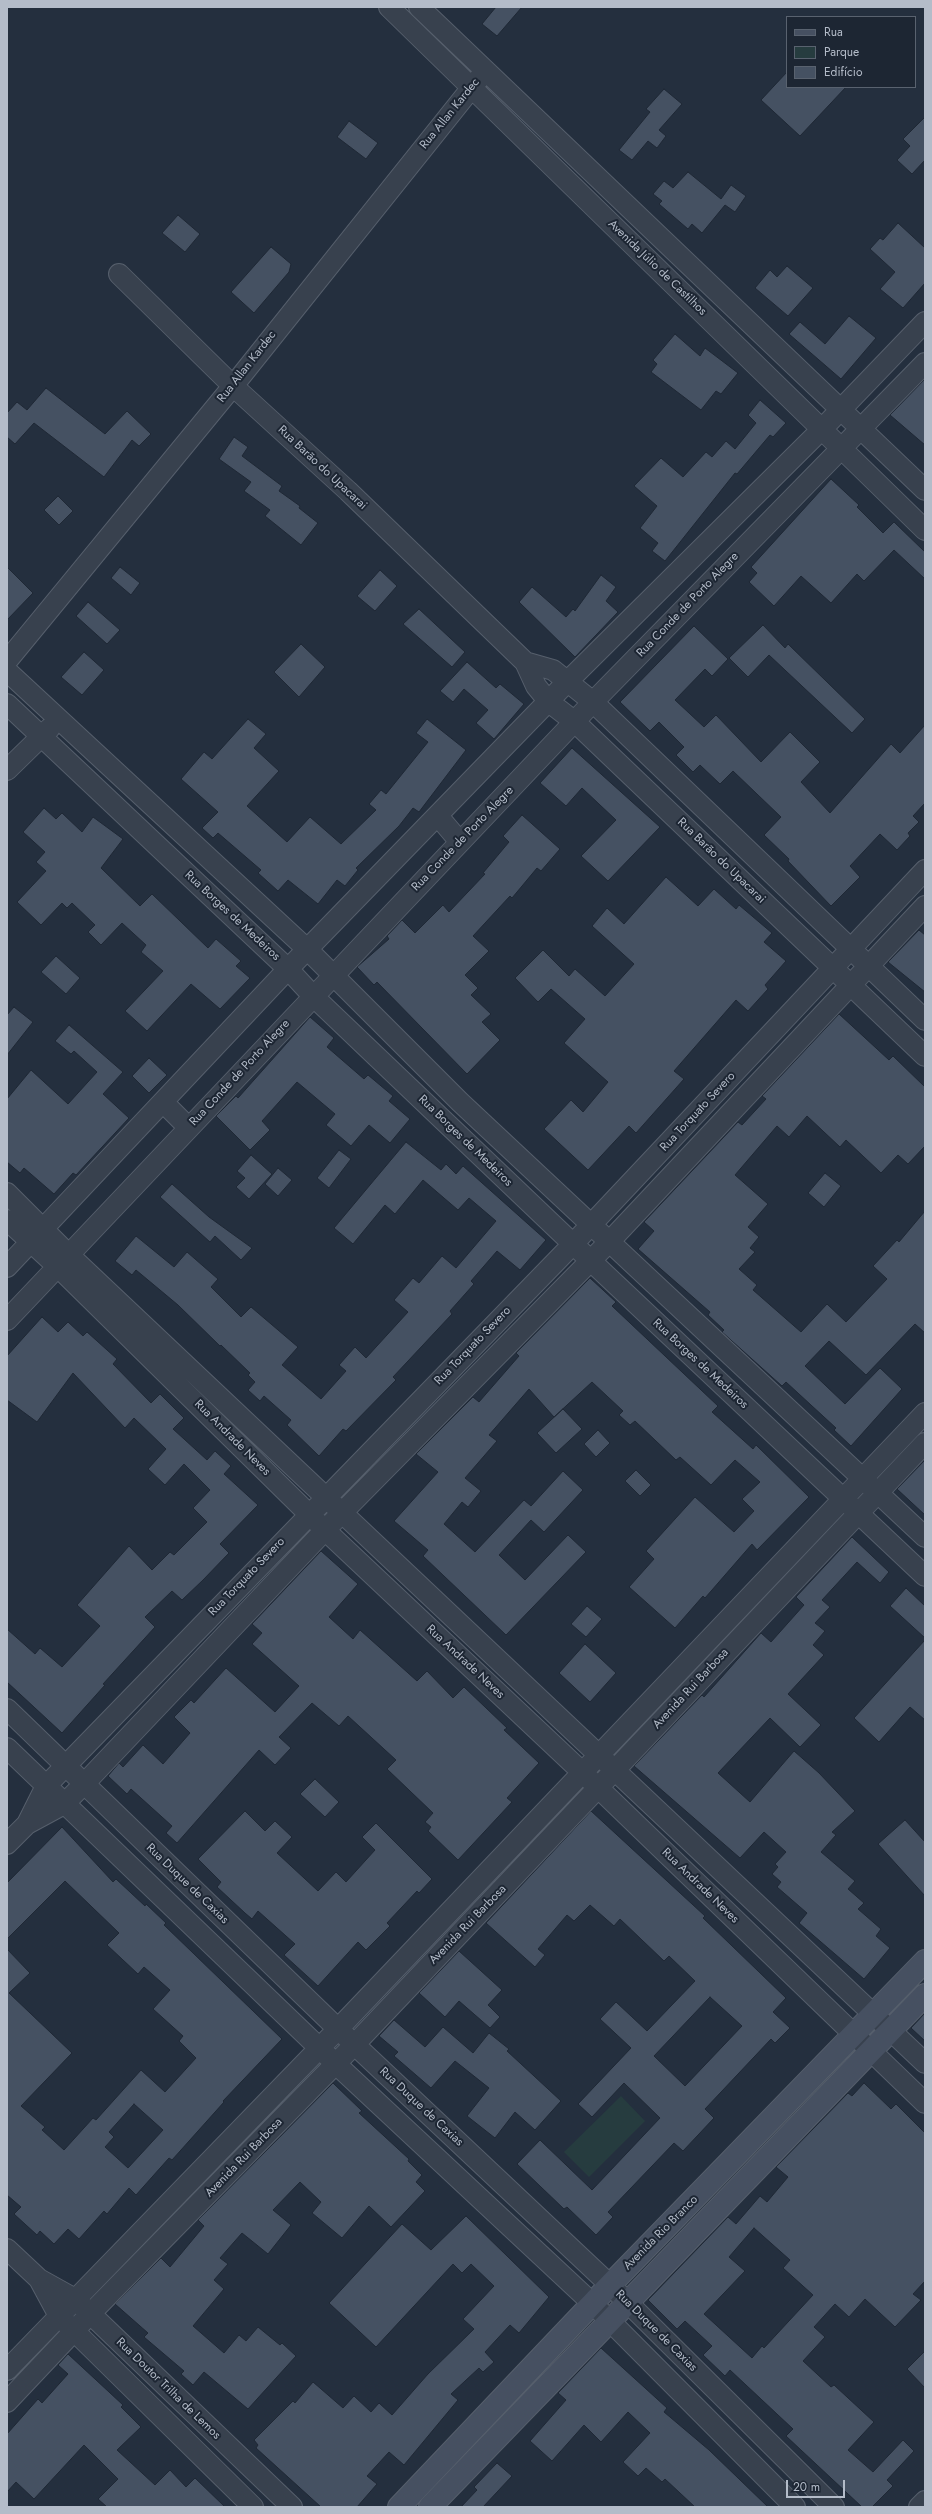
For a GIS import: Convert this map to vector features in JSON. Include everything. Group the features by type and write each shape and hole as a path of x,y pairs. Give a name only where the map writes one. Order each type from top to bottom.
{"street":[{"name":"Avenida Júlio de Castilhos","path":"389,7 656,268 823,428 925,530"},
{"name":"Avenida Júlio de Castilhos","path":"418,7 925,490"},
{"name":"Rua Allan Kardec","path":"7,660 233,386 470,87 485,71"},
{"path":"656,268 672,250"},
{"name":"Rua Barão do Upacarai","path":"120,274 233,386 348,491 525,662 536,686 549,702 575,722 925,1056"},
{"path":"7,1267 288,969 568,681 841,410 925,322"},
{"name":"Rua Conde de Porto Alegre","path":"7,1320 593,702 925,362"},
{"path":"694,557 714,578"},
{"name":"Rua Barão do Upacarai","path":"525,662 553,670 593,702 850,950 925,1020"},
{"name":"Rua Borges de Medeiros","path":"7,671 308,950 332,976 460,1102 925,1537"},
{"name":"Rua Borges de Medeiros","path":"7,704 288,969 313,996 590,1261 924,1575"},
{"path":"7,770 58,719"},
{"path":"438,816 460,842"},
{"path":"148,837 167,820"},
{"path":"711,851 727,831"},
{"name":"Rua Torquato Severo","path":"27,1824 46,1786 188,1637 573,1244 925,870"},
{"name":"Rua Torquato Severo","path":"7,1844 27,1824 64,1804 84,1784 325,1530 610,1241 867,965 925,906"},
{"path":"736,1071 755,1086"},
{"path":"164,1102 188,1128"},
{"path":"443,1120 460,1102"},
{"path":"511,1185 529,1166"},
{"name":"Rua Andrade Neves","path":"7,1193 37,1236 186,1379 246,1452 325,1530 583,1773 925,2103"},
{"name":"Rua Andrade Neves","path":"7,1220 37,1236"},
{"path":"500,1318 518,1334"},
{"name":"Rua Andrade Neves","path":"186,1379 263,1437 614,1771 891,2030 925,2064"},
{"name":"Avenida Rui Barbosa","path":"7,2370 462,1900 925,1413"},
{"path":"246,1452 263,1437"},
{"name":"Avenida Rui Barbosa","path":"10,2392 74,2331 336,2064 925,1443"},
{"path":"726,1622 741,1636"},
{"path":"453,1650 468,1632"},
{"path":"188,1637 207,1654"},
{"name":"Rua Duque de Caxias","path":"7,1709 354,2045 419,2104 610,2285 834,2507"},
{"path":"7,1748 319,2048 593,2304 795,2507"},
{"path":"462,1900 478,1915"},
{"path":"191,1926 210,1905"},
{"name":"Avenida Rio Branco","path":"399,2507 610,2285 729,2166 873,2013 925,1962"},
{"name":"Avenida Rio Branco","path":"430,2507 626,2301 925,1994"},
{"path":"400,2124 419,2104"},
{"path":"729,2166 744,2181"},
{"path":"521,2237 539,2219"},
{"path":"140,2232 156,2247"},
{"name":"Rua Doutor Trilha de Lemos","path":"7,2249 39,2279 75,2299 152,2373 281,2504"},
{"name":"Rua Doutor Trilha de Lemos","path":"39,2279 59,2316 253,2507"},
{"path":"134,2390 152,2373"},
{"path":"742,2454 760,2434"},
{"path":"469,2435 484,2450"},
{"path":"919,2507 925,2501"}],"green space":[{"path":"621,2096 645,2121 589,2177 564,2152"}],"building":[{"path":"496,7 522,7 497,36 482,24"},
{"path":"786,73 786,88 845,88 800,136 761,100"},
{"path":"664,89 682,104 659,130 666,136 657,148 648,141 632,160 619,150 650,112 646,109"},
{"path":"925,117 925,160 912,174 897,160 910,146 903,139"},
{"path":"349,121 378,143 366,159 337,137"},
{"path":"688,172 721,199 731,185 746,196 735,212 725,205 702,233 692,224 688,229 659,204 662,201 653,194 664,181 673,188"},
{"path":"178,215 200,234 185,252 162,233"},
{"path":"898,223 925,248 925,283 903,308 880,289 895,272 870,249 880,238 883,240"},
{"path":"271,247 291,264 289,272 254,313 231,292"},
{"path":"787,266 813,288 788,316 755,288 770,270 777,277"},
{"path":"849,316 876,338 841,379 789,334 800,322 825,344"},
{"path":"675,334 700,356 705,348 738,373 721,394 716,391 701,410 651,372 657,364 653,360"},
{"path":"925,379 925,445 890,415"},
{"path":"46,388 105,434 127,411 151,434 139,446 132,440 104,477 34,423 15,444 7,437 7,413 17,402 27,410"},
{"path":"760,400 786,423 773,437 770,435 737,474 735,473 665,561 652,551 658,543 640,528 657,506 634,486 661,458 683,477 706,452 712,457 726,441 735,449 756,423 748,415"},
{"path":"234,437 248,447 242,456 282,486 279,491 300,506 299,508 318,523 301,545 265,516 270,510 244,491 251,482 219,459"},
{"path":"831,479 859,505 857,507 883,533 894,522 925,552 925,579 894,550 864,581 857,574 831,603 801,576 774,606 749,582 757,573 751,567"},
{"path":"58,496 73,511 59,525 44,510"},
{"path":"7,567 33,593 7,620"},
{"path":"120,567 140,583 131,595 111,578"},
{"path":"380,570 397,586 375,611 357,596"},
{"path":"601,575 616,587 606,601 618,612 575,657 519,602 532,587 566,617 573,609 575,611"},
{"path":"88,602 120,630 107,644 76,616"},
{"path":"419,609 465,652 452,667 403,624"},
{"path":"763,625 785,648 788,644 865,719 852,733 769,655 748,677 729,658"},
{"path":"694,626 728,659 712,676 705,669 675,700 704,727 716,715 761,762 790,732 820,762 801,782 830,813 891,744 900,753 925,725 925,803 913,816 919,822 908,833 910,836 897,850 880,834 850,866 860,877 831,906 788,861 789,859 764,835 781,817 733,771 720,784 700,765 693,772 676,755 684,747 659,722 650,731 620,702"},
{"path":"301,644 325,667 299,697 274,672"},
{"path":"84,652 104,670 82,695 61,677"},
{"path":"467,662 496,688 500,684 524,704 494,739 476,723 488,710 464,689 453,702 440,691"},
{"path":"248,719 266,734 254,748 279,771 247,806 287,842 310,817 341,844 376,810 369,804 381,790 386,794 428,742 416,733 427,719 466,750 419,812 413,808 399,826 356,868 358,870 345,886 337,880 318,904 288,880 278,891 258,873 261,870 218,833 213,838 202,828 218,812 181,779 204,752 212,759"},
{"path":"572,748 660,827 608,881 581,856 616,820 582,788 566,806 540,783"},
{"path":"44,808 56,819 62,813 82,832 93,817 123,839 101,868 140,906 152,894 208,948 216,939 241,961 236,966 250,978 220,1009 191,984 147,1031 125,1011 163,971 141,952 146,945 122,923 101,945 88,932 95,925 72,903 67,908 62,903 41,925 17,902 46,871 36,862 45,852 23,832"},
{"path":"522,815 560,849 541,871 537,868 512,898 510,896 473,936 489,951 465,975 478,988 471,995 491,1014 482,1022 500,1040 467,1074 377,982 374,985 357,967 389,939 387,936 402,920 415,933 443,905 449,912 485,874 483,873 509,842 503,836"},
{"path":"666,877 698,906 714,889 736,909 739,905 772,933 764,942 786,961 765,985 768,989 748,1011 736,1000 674,1071 684,1079 636,1133 629,1126 588,1170 544,1129 571,1100 583,1112 608,1082 564,1043 585,1019 551,989 538,1002 515,978 543,950 569,976 575,969 605,996 634,964 592,926 607,908 624,924"},
{"path":"919,930 925,935 925,992 888,962"},
{"path":"56,956 80,978 66,994 41,972"},
{"path":"14,1007 33,1022 7,1055 7,1015"},
{"path":"839,1014 889,1060 893,1056 925,1087 925,1146 908,1164 898,1155 881,1173 846,1140 840,1147 807,1116 789,1137 777,1126 735,1175 768,1204 748,1227 759,1237 750,1248 755,1252 739,1269 757,1285 753,1290 801,1332 827,1304 846,1322 887,1279 873,1266 897,1240 899,1242 925,1211 925,1333 915,1324 866,1375 829,1341 805,1366 845,1404 880,1368 902,1389 851,1446 834,1430 836,1428 786,1382 782,1386 722,1332 724,1330 708,1315 710,1312 638,1249 654,1231 644,1222 738,1122 742,1125 766,1099 762,1096"},
{"path":"310,1017 334,1038 327,1047 364,1079 368,1075 393,1096 389,1101 410,1119 390,1143 369,1125 351,1146 326,1125 335,1114 297,1082 262,1121 270,1130 250,1150 216,1116 236,1096 238,1098"},
{"path":"69,1025 123,1072 103,1094 129,1118 76,1175 73,1173 54,1194 24,1168 20,1173 7,1162 7,1099 31,1070 68,1104 97,1072 74,1051 71,1054 55,1041"},
{"path":"149,1058 167,1075 149,1093 132,1076"},
{"path":"406,1142 441,1170 446,1164 456,1174 463,1166 546,1240 520,1270 497,1251 471,1281 474,1284 450,1311 452,1314 393,1377 396,1380 346,1431 343,1429 319,1456 287,1425 291,1420 264,1396 260,1401 248,1390 255,1382 248,1375 250,1373 221,1345 220,1346 178,1305 136,1270 132,1275 115,1261 136,1236 174,1267 187,1252 218,1279 211,1287 241,1317 251,1307 298,1347 282,1365 321,1399 346,1371 339,1365 355,1347 366,1358 408,1312 394,1300 413,1278 419,1283 442,1256 456,1268 496,1221 469,1198 458,1210 423,1180 395,1214 385,1205 353,1244 334,1228"},
{"path":"339,1150 351,1159 329,1188 317,1178"},
{"path":"251,1155 272,1174 249,1199 236,1187 245,1178 237,1171"},
{"path":"278,1168 292,1180 278,1196 265,1184"},
{"path":"825,1173 841,1186 824,1207 808,1193"},
{"path":"172,1184 209,1217 252,1248 241,1260 215,1236 210,1242 160,1197"},
{"path":"590,1278 616,1302 612,1306 718,1406 712,1412 753,1449 756,1445 809,1497 757,1550 752,1544 705,1598 703,1596 675,1628 629,1587 654,1559 646,1551 695,1497 734,1532 754,1511 742,1499 760,1482 735,1460 711,1485 680,1457 676,1460 635,1421 630,1425 619,1415 623,1411 592,1382 554,1417 529,1389 489,1435 497,1441 465,1478 481,1491 468,1507 462,1502 444,1524 475,1552 524,1500 531,1506 563,1471 583,1490 544,1532 531,1520 499,1555 525,1580 568,1535 586,1552 506,1635 423,1556 428,1550 394,1521 438,1472 416,1454 473,1397 479,1402 519,1356 516,1353"},
{"path":"42,1317 58,1332 68,1322 83,1336 87,1332 117,1359 113,1364 151,1403 160,1394 184,1418 173,1429 207,1460 215,1451 231,1466 224,1474 258,1505 220,1544 229,1553 203,1580 182,1600 172,1591 145,1617 155,1627 103,1684 105,1685 62,1733 7,1682 7,1629 35,1654 40,1648 62,1667 100,1626 77,1605 129,1546 152,1570 170,1552 174,1555 207,1522 193,1508 210,1490 184,1464 165,1485 148,1469 166,1449 134,1418 125,1428 73,1373 37,1422 7,1400 7,1356"},
{"path":"563,1409 582,1429 556,1453 537,1433"},
{"path":"598,1430 610,1443 596,1457 584,1444"},
{"path":"925,1460 925,1515 897,1489"},
{"path":"636,1470 651,1485 640,1496 625,1481"},
{"path":"852,1537 889,1572 880,1583 857,1562 822,1600 830,1607 815,1623 825,1631 813,1645 824,1655 788,1694 821,1725 800,1747 770,1718 718,1773 750,1802 794,1751 819,1773 855,1811 832,1832 836,1835 821,1852 855,1881 848,1889 864,1903 858,1909 881,1929 876,1936 890,1948 864,1979 799,1923 807,1913 777,1887 781,1882 772,1874 778,1867 775,1864 786,1852 764,1832 740,1858 634,1766 702,1695 704,1697 761,1633 771,1642 804,1605 796,1597"},
{"path":"321,1551 358,1584 329,1617 353,1639 360,1630 417,1681 427,1671 453,1698 464,1687 507,1728 504,1730 539,1763 507,1798 512,1802 458,1860 428,1831 431,1827 425,1822 433,1813 387,1769 396,1760 348,1716 339,1726 312,1703 279,1737 291,1748 275,1765 259,1750 177,1843 166,1833 172,1826 131,1789 127,1794 108,1776 119,1763 123,1767 143,1745 163,1764 190,1733 174,1717 191,1700 194,1703 226,1668 275,1712 299,1686 252,1644 262,1633 252,1624"},
{"path":"906,1588 925,1606 925,1638 890,1606"},
{"path":"587,1606 602,1619 586,1637 571,1624"},
{"path":"925,1640 925,1720 910,1707 879,1742 854,1718"},
{"path":"585,1644 616,1673 590,1702 559,1673"},
{"path":"315,1779 339,1802 325,1817 300,1794"},
{"path":"245,1811 265,1831 275,1821 292,1837 277,1853 318,1891 336,1872 346,1882 375,1850 362,1837 376,1823 432,1879 419,1893 417,1891 387,1923 390,1926 366,1950 358,1942 318,1986 284,1955 295,1944 258,1911 252,1919 245,1913 217,1887 221,1882 198,1859"},
{"path":"591,1811 705,1916 703,1918 786,1998 773,2012 790,2028 775,2043 771,2039 705,2109 714,2118 683,2151 674,2143 608,2212 613,2217 596,2235 567,2207 564,2209 517,2164 540,2140 592,2190 660,2118 624,2083 592,2117 578,2104 631,2048 600,2019 616,2002 647,2031 695,1981 669,1956 664,1961 620,1919 614,1926 590,1905 574,1921 567,1915 538,1949 545,1955 535,1967 486,1923","holes":["710,1997 742,2026 685,2086 654,2056"]},
{"path":"905,1820 925,1842 925,1896 878,1844"},
{"path":"62,1827 113,1882 116,1879 145,1906 146,1904 166,1923 164,1925 282,2039 223,2101 224,2102 172,2160 169,2158 136,2195 129,2188 107,2214 104,2211 79,2239 68,2229 54,2244 40,2231 37,2235 14,2214 21,2207 7,2195 7,1949 30,1973 9,1993 72,2053 21,2106 45,2127 42,2130 64,2150 93,2118 96,2120 141,2070 165,2092 196,2058 179,2041 183,2036 153,2009 170,1990 144,1967 138,1974 107,1945 119,1933 65,1881 7,1939 7,1883","holes":["134,2104 163,2130 128,2168 105,2147 114,2137 109,2132"]},
{"path":"459,1951 502,1990 488,2005 500,2017 490,2028 459,2001 445,2017 419,1993"},
{"path":"925,2013 925,2041 911,2028"},
{"path":"394,2020 425,2047 443,2027 473,2053 489,2033 509,2049 507,2051 561,2101 535,2130 515,2112 495,2138 467,2116 489,2088 455,2061 431,2088 394,2056 398,2052 379,2036"},
{"path":"333,2083 362,2111 359,2113 409,2159 408,2161 422,2175 416,2182 425,2191 391,2227 369,2206 342,2238 312,2213 321,2202 300,2182 273,2210 291,2225 268,2254 242,2233 220,2258 228,2264 214,2280 224,2289 193,2326 224,2353 239,2335 246,2341 258,2327 280,2345 282,2343 296,2356 248,2409 204,2372 193,2385 181,2374 184,2371 144,2337 148,2333 115,2304 161,2258 170,2267 204,2226 198,2220"},
{"path":"864,2083 891,2109 896,2104 925,2133 925,2281 913,2294 921,2300 895,2327 865,2299 849,2317 835,2304 814,2327 825,2337 803,2361 831,2387 834,2385 874,2422 848,2450 873,2472 903,2440 914,2451 887,2480 893,2486 872,2507 862,2507 786,2436 793,2429 730,2370 725,2376 703,2355 712,2346 685,2321 677,2329 648,2300 728,2217 736,2224 760,2196 767,2202 788,2177 776,2167 848,2093 852,2096","holes":["754,2228 790,2260 783,2268 813,2295 764,2348 762,2346 752,2358 704,2314 745,2271 729,2257"]},
{"path":"466,2216 549,2297 519,2333 510,2325 485,2352 494,2362 483,2372 479,2368 451,2394 458,2400 404,2465 389,2452 367,2476 377,2484 357,2507 321,2507 256,2448 258,2445 254,2440 293,2401 295,2403 313,2382 343,2408 354,2396 371,2412 379,2403 392,2415 428,2374 474,2329 463,2319 494,2286 471,2264 462,2273 453,2264 376,2347 329,2303 402,2224 431,2250"},
{"path":"601,2348 667,2408 664,2412 709,2450 768,2507 695,2507 665,2479 662,2482 646,2468 638,2476 623,2462 650,2433 628,2412 601,2442 584,2425 552,2461 530,2441 566,2400 558,2393"},
{"path":"925,2351 925,2388 907,2369"},
{"path":"68,2354 123,2405 121,2407 141,2427 117,2450 155,2485 170,2470 186,2487 195,2478 225,2507 107,2507 98,2499 118,2479 84,2445 34,2499 16,2482 7,2492 7,2434 38,2399 42,2403 68,2374 58,2365"},
{"path":"497,2463 512,2476 483,2507 461,2507 477,2490 474,2487"}]}
